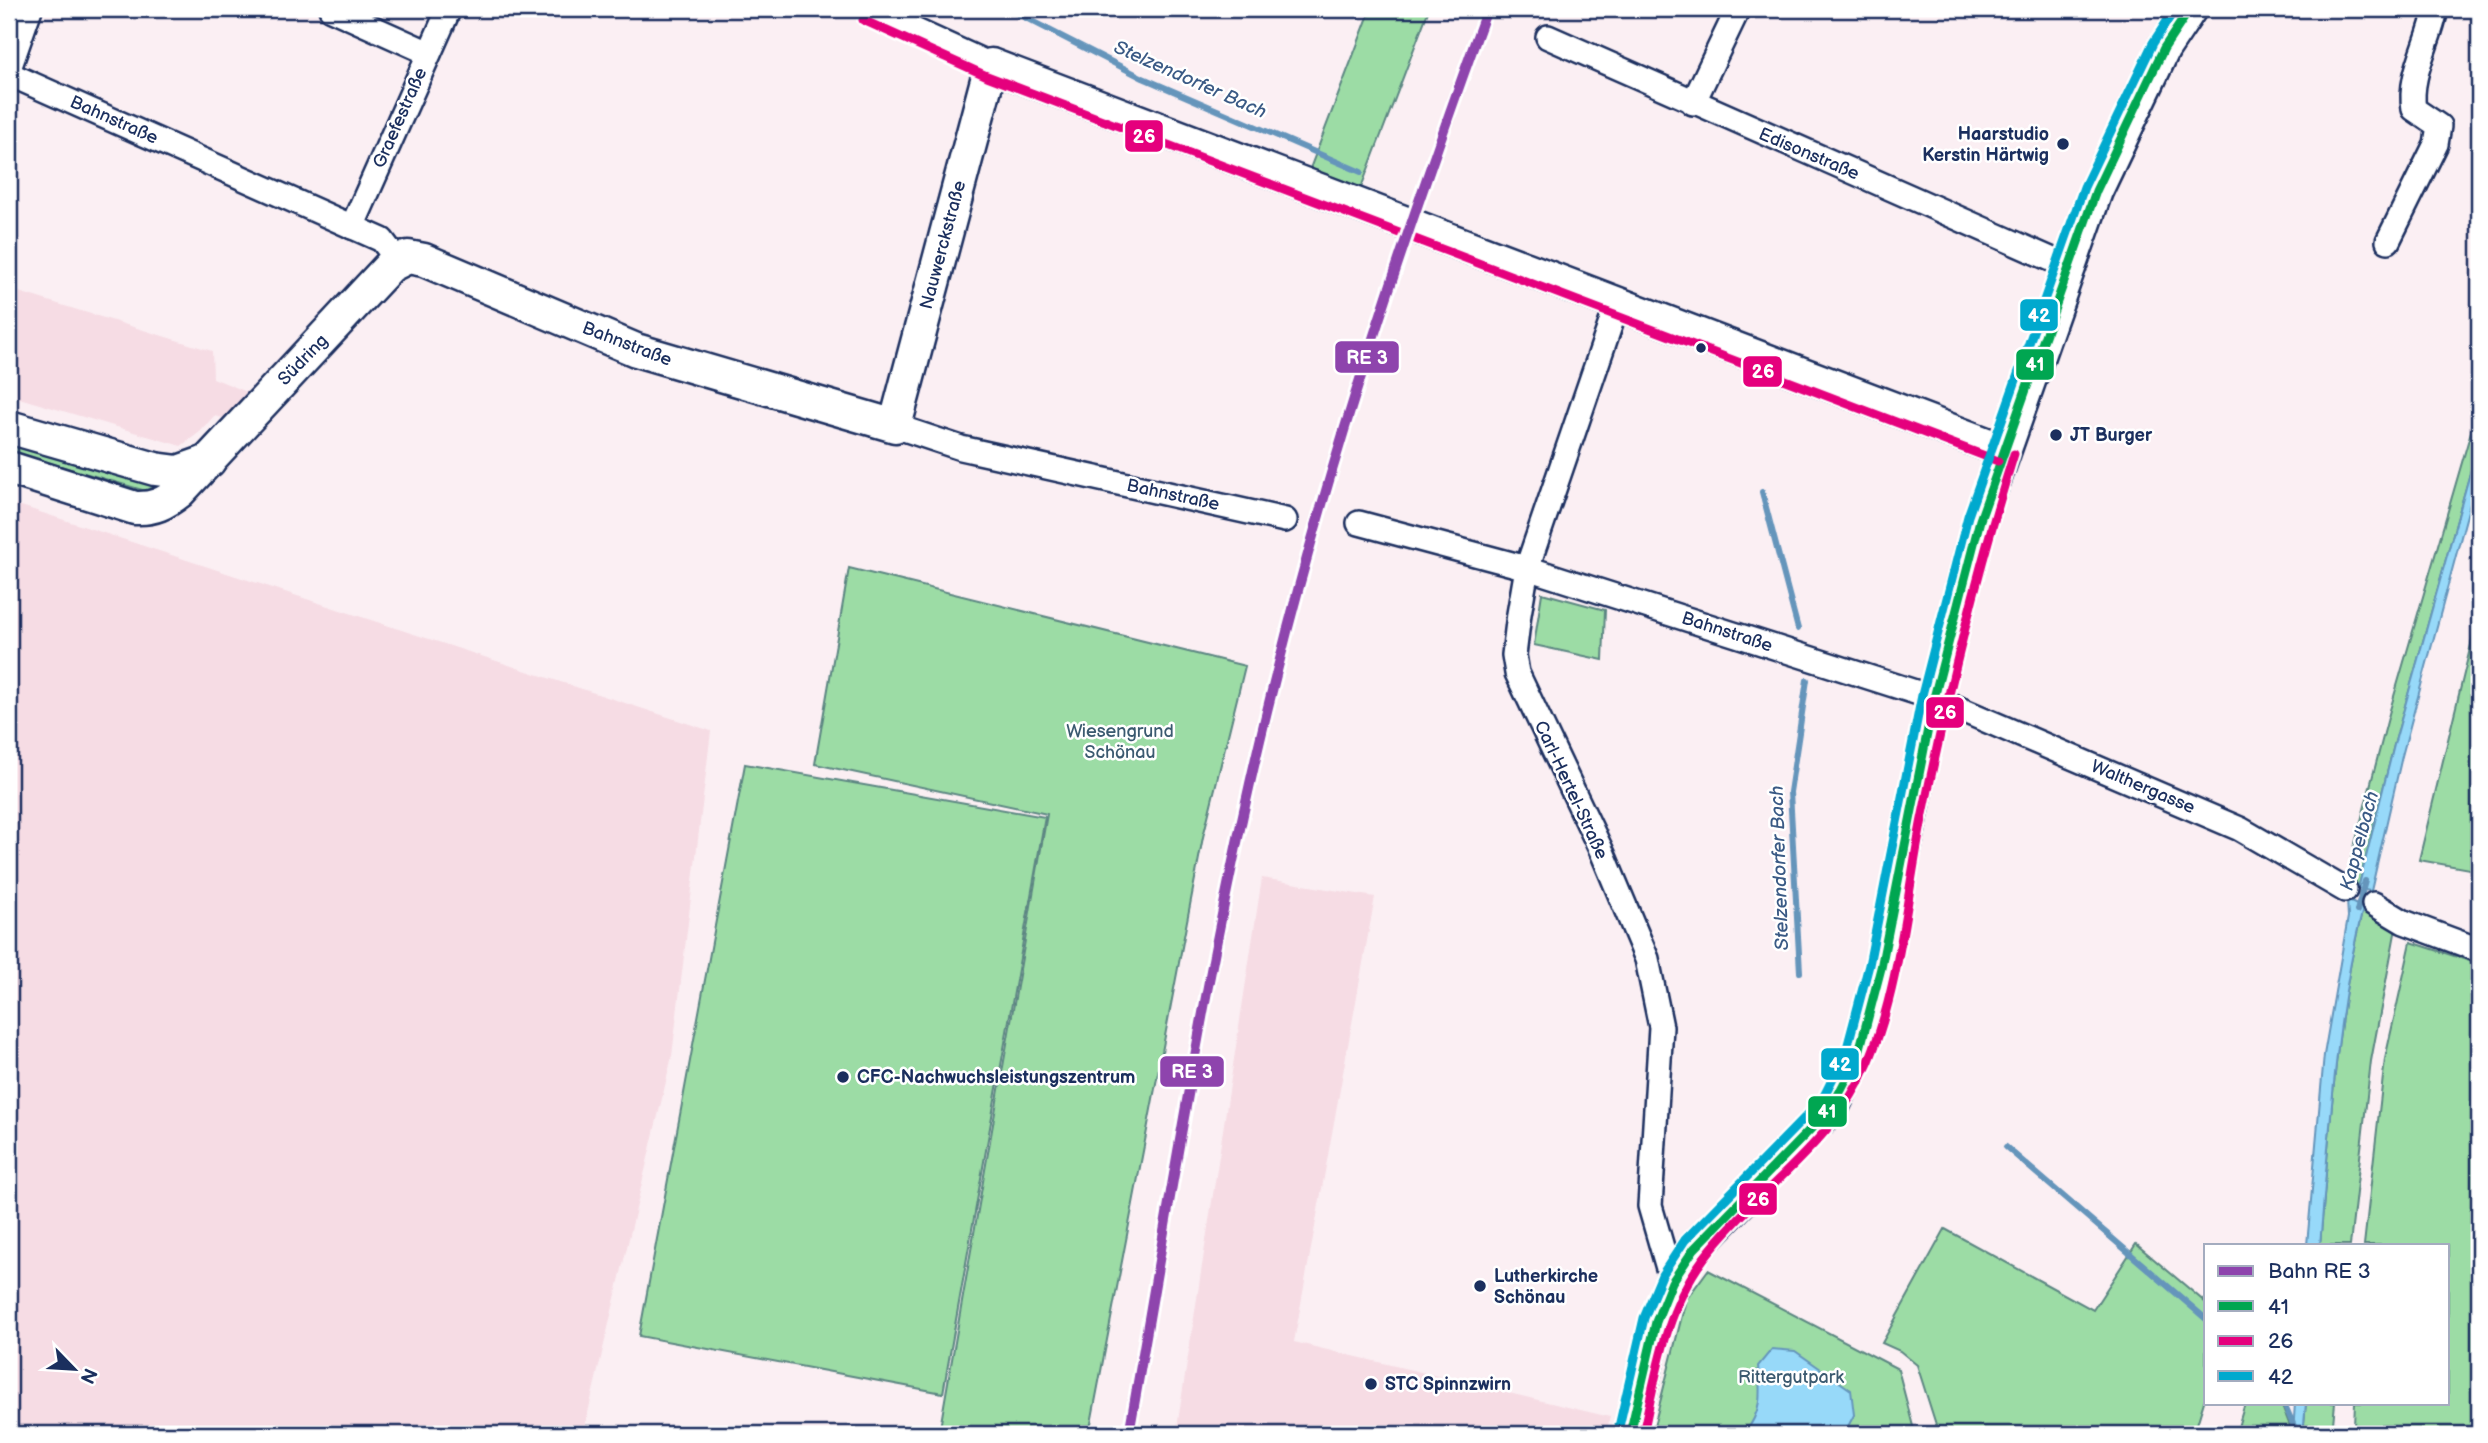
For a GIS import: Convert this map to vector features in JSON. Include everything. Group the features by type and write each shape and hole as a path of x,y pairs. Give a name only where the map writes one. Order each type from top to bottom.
{"street":[{"path":"9,71 30,9"},
{"path":"331,9 429,53"},
{"name":"Graefestraße","path":"352,227 449,9"},
{"path":"868,9 991,65 2002,450"},
{"path":"1693,103 1738,9"},
{"path":"1630,1434 1656,1322 1672,1282 1694,1250 1832,1107 1858,1056 1881,968 1934,698 1973,545 2002,450 2071,268 2096,191 2139,96 2164,48 2190,9"},
{"path":"2388,241 2436,144 2440,126 2414,109 2411,91 2431,33 2436,9"},
{"name":"Edisonstraße","path":"1548,37 2071,268"},
{"name":"Nauwerckstraße","path":"895,426 991,65"},
{"name":"Bahnstraße","path":"9,71 382,240 397,260 408,257 424,260 636,351 895,426 961,448 1285,520"},
{"name":"Südring","path":"9,468 135,508 150,509 179,492 397,260"},
{"name":"Carl-Hertel-Straße","path":"1617,305 1527,568 1518,614 1514,655 1517,673 1603,855 1642,947 1661,1027 1650,1206 1672,1282"},
{"name":"Südring","path":"9,426 155,469 178,472 209,461"},
{"name":"Bahnstraße","path":"1359,523 1527,568 1934,698"},
{"name":"Walthergasse","path":"1934,698 2240,829 2344,890"},
{"path":"2374,904 2404,922 2479,950"}],"shaded area":[{"path":"9,289 212,351 213,378 252,394 232,420 214,416 200,432 181,446 9,395"},
{"path":"9,502 711,731 672,1056 583,1434 9,1434"},
{"path":"1262,878 1375,897 1294,1342 1610,1417 1606,1434 1176,1434"}],"green space":[{"path":"1371,9 1429,9 1359,193 1308,174"},
{"path":"2479,404 2479,441 2394,745 2358,889 2352,884 2350,863 2390,710"},
{"path":"9,436 153,480 156,488 149,492 9,451"},
{"name":"Wiesengrund Schönau","path":"849,568 1245,666 1203,837 1089,1434 939,1434 1047,814 815,764"},
{"path":"1542,593 1605,610 1603,660 1534,645"},
{"path":"2479,631 2479,892 2475,870 2419,860 2474,632"},
{"name":"CFC-Nachwuchsleistungszentrum","path":"745,764 1045,817 943,1393 639,1336"},
{"path":"2363,908 2396,928 2371,1061 2350,1244 2320,1244 2340,1033"},
{"path":"2411,942 2479,964 2479,1434 2409,1434 2354,1425 2355,1404 2450,1404 2450,1244 2364,1244 2385,1059"},
{"path":"1945,1229 2093,1310 2136,1244 2204,1301 2204,1402 2194,1434 1939,1434 1917,1365 1900,1351 1882,1343"},
{"name":"Rittergutpark","path":"1708,1270 1898,1369 1915,1434 1652,1434 1686,1300"},
{"path":"2245,1404 2281,1404 2293,1434 2236,1434"},
{"path":"2306,1404 2335,1404 2332,1434 2303,1434"}],"water":[{"path":"2479,441 2479,470 2402,756 2371,891 2358,889 2394,745"},
{"path":"2347,900 2363,908 2340,1033 2320,1244 2307,1244 2324,1055 2348,917"},
{"path":"1772,1349 1795,1351 1851,1390 1854,1415 1844,1434 1744,1434 1754,1418 1759,1402 1758,1366"},
{"path":"2295,1404 2306,1404 2303,1434 2293,1434"}],"waterway":[{"name":"Stelzendorfer Bach","path":"1008,9 1143,78 1361,172"},
{"name":"Stelzendorfer Bach","path":"1762,492 1798,629"},
{"name":"Stelzendorfer Bach","path":"1800,972 1790,792 1807,680"},
{"name":"Kappelbach","path":"2357,911 2365,881"},
{"name":"Stelzendorfer Bach","path":"2006,1147 2204,1317"},
{"name":"Stelzendorfer Bach","path":"2284,1404 2296,1431"}],"transit line":[{"path":"1129,1434 1214,955 1277,671 1322,503 1373,337 1487,9"},
{"name":"42","path":"1618,1431 1644,1318 1662,1275 1685,1240 1822,1100 1846,1052 1869,965 1922,695 1968,516 2084,187 2153,43 2175,9"},
{"name":"41","path":"1630,1434 1656,1322 1672,1282 1694,1249 1832,1107 1858,1056 1881,968 1934,698 1980,520 2096,191 2164,48 2190,9"},
{"name":"26","path":"863,20 987,76 1998,461"},
{"name":"26","path":"1643,1434 1664,1342 1680,1298 1691,1277 1725,1233 1794,1165 1836,1117 1854,1090 1880,1032 1895,972 1922,819 1952,681 1987,544 2014,454"}],"place":[{"name":"Haarstudio Kerstin Härtwig","path":"2063,144"},
{"name":"JT Burger","path":"2056,435"},
{"name":"CFC-Nachwuchsleistungszentrum","path":"843,1077"},
{"name":"Lutherkirche Schönau","path":"1480,1286"},
{"name":"STC Spinnzwirn","path":"1371,1384"}]}
